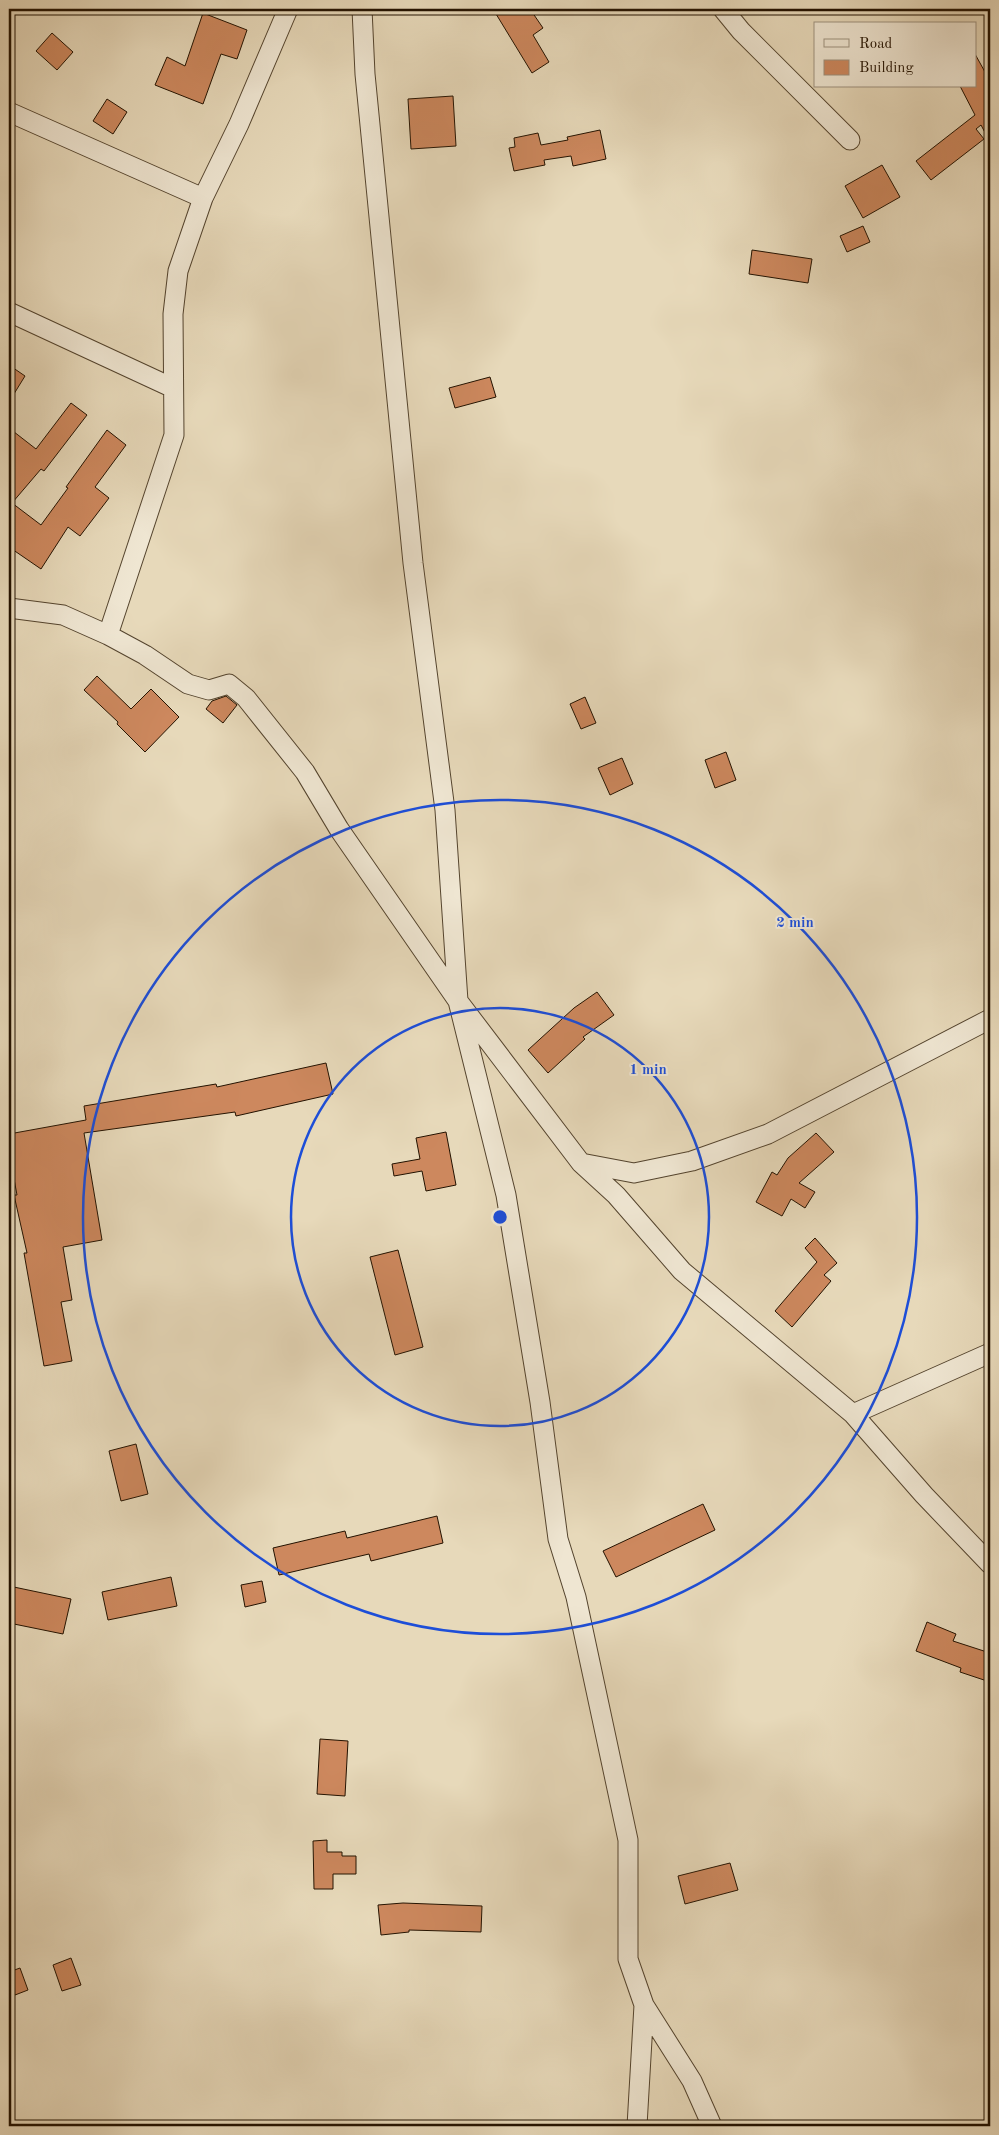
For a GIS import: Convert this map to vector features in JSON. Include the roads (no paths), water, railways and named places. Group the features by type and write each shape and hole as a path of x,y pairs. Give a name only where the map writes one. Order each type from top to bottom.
{"street":[{"path":"108,635 174,435 173,314 178,271 203,198 239,124 288,9"},
{"path":"362,9 365,74 413,563 445,810 458,1001 506,1195 540,1402 558,1539 576,1597 628,1840 628,1959 644,2005 692,2081 712,2126"},
{"path":"723,9 741,31 850,140"},
{"path":"9,112 203,198"},
{"path":"9,312 173,388"},
{"path":"9,608 63,615 108,635 145,655 188,684 209,690 229,684 246,698 305,772 339,829 458,1001 581,1163 616,1195 682,1271 853,1414 924,1495 990,1564"},
{"path":"581,1163 634,1173 692,1162 768,1134 990,1019"},
{"path":"616,1195 634,1173"},
{"path":"853,1414 990,1353"},
{"path":"637,2126 644,2005"}]}
